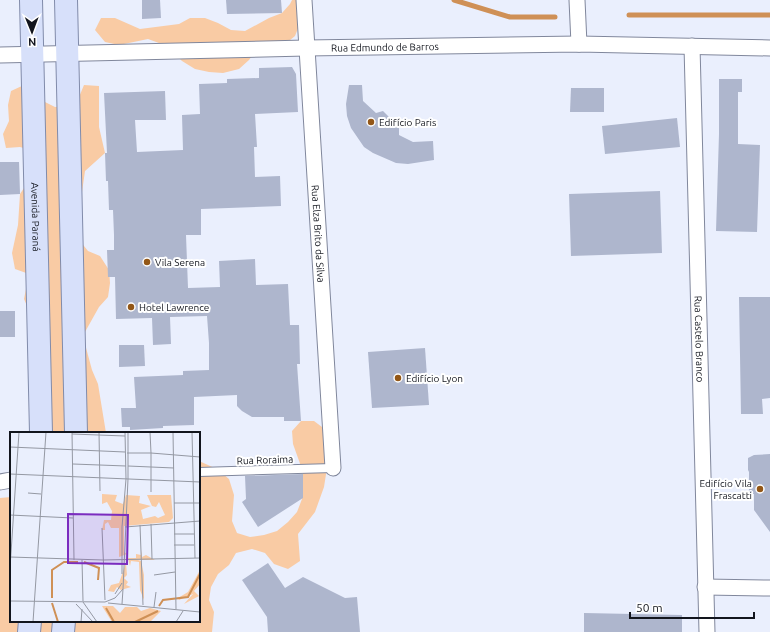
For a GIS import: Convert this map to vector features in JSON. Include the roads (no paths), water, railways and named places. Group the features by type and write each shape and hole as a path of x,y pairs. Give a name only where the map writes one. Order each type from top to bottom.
{"main road":[{"name":"Avenida Paraná","path":"31,0 41,432"},
{"path":"66,0 76,432"},
{"path":"29,632 30,622"},
{"path":"63,632 64,622"}],"street":[{"name":"Rua Elza Brito da Silva","path":"304,0 332,468"},
{"path":"577,0 579,44"},
{"name":"Rua Edmundo de Barros","path":"0,55 579,44 770,48"},
{"name":"Rua Castelo Branco","path":"692,46 707,632"},
{"path":"0,482 10,480"},
{"path":"705,586 770,588"}],"lane":[{"name":"Rua Roraima","path":"200,472 332,468"}],"waterway":[{"path":"454,0 510,17 555,17"},
{"path":"629,15 770,15"}],"place":[{"name":"Edifício Paris","path":"371,122"},
{"name":"Vila Serena","path":"147,262"},
{"name":"Hotel Lawrence","path":"131,307"},
{"name":"Edifício Lyon","path":"398,378"},
{"name":"Edifício Vila Frascatti","path":"760,489"}]}
